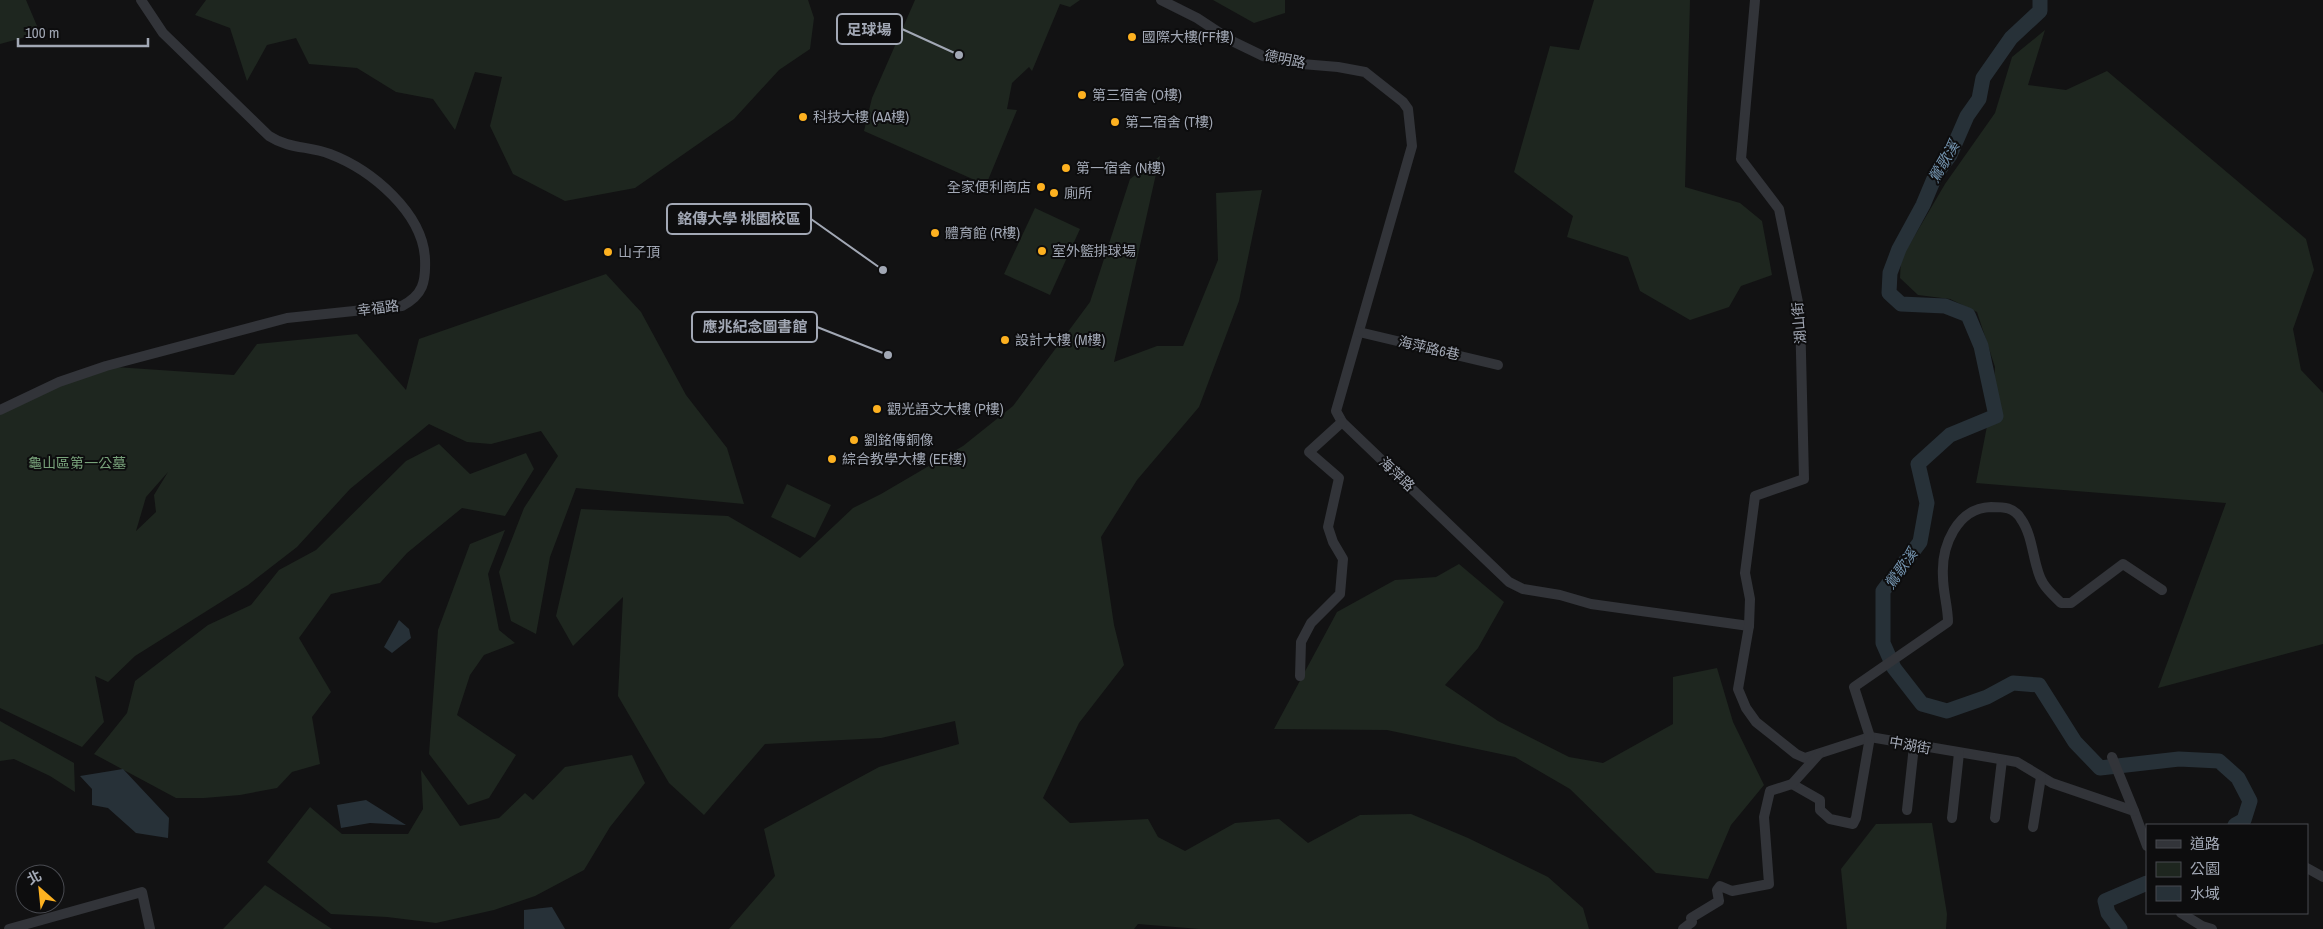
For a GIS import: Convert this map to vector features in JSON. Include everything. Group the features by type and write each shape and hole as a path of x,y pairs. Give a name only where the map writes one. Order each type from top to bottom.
{"street":[{"name":"幸福路","path":"0,410 59,382 106,366 287,318 402,306 415,299 426,278 424,244 411,218 392,194 344,160 317,150 280,143 269,136 163,33 141,0"},
{"name":"德明路","path":"1161,0 1197,18 1232,41 1263,56 1302,64 1338,67 1365,72 1404,102 1408,109 1412,146 1359,332"},
{"name":"湖山街","path":"1749,626 1750,599 1746,573 1755,496 1804,479 1800,312 1779,208 1741,159 1755,0"},
{"name":"海萍路6巷","path":"1359,332 1498,365"},
{"path":"1300,676 1301,642 1311,623 1340,594 1343,559 1333,542 1328,527 1340,478 1309,452 1342,422 1336,411 1359,332"},
{"name":"海萍路","path":"1342,422 1509,582 1522,589 1560,595 1591,604 1749,626"},
{"path":"1792,784 1820,800 1820,810 1830,819 1853,824 1856,818 1870,737 1854,687 1948,622 1942,576 1948,542 1957,525 1967,514 1986,507 2005,507 2014,511 2022,519 2031,541 2042,583 2061,603 2070,604 2123,564 2162,590"},
{"name":"中湖街","path":"1749,626 1738,688 1746,708 1756,722 1796,754 1805,758 1870,737 2017,762 2052,783 2134,811"},
{"path":"1907,810 1914,746"},
{"path":"1952,818 1959,753"},
{"path":"1683,929 1692,922 1691,918 1719,901 1717,890 1720,886 1732,891 1769,884 1764,817 1770,791 1792,784 1820,754"},
{"path":"2112,757 2146,843"},
{"path":"1995,818 2002,760"},
{"path":"2033,827 2042,777"},
{"path":"2308,869 2323,877"},
{"path":"9,929 142,892 150,929"},
{"path":"2183,914 2202,926 2212,929"}],"green space":[{"path":"0,0 26,0 40,33 0,44"},
{"path":"206,0 808,0 814,18 810,49 779,70 734,119 635,188 565,201 513,174 490,126 502,77 475,72 455,130 433,99 396,92 357,68 309,64 296,38 267,45 247,81 230,28 195,15"},
{"path":"915,0 1080,0 1070,7 1060,4 1032,71 1029,67 1012,83 1007,109 1017,110 986,185 864,131 872,98"},
{"path":"1213,0 1285,0 1285,13 1254,23"},
{"path":"1594,0 1690,0 1685,187 1740,203 1762,221 1772,275 1741,286 1729,307 1690,320 1640,291 1628,257 1567,237 1573,216 1514,172 1550,46 1579,50"},
{"path":"2045,30 2028,85 2066,90 2107,71 2306,239 2314,270 2293,329 2301,370 2323,393 2323,644 2158,688 2226,503 1976,483 1993,395 1995,367 1977,312 1950,299 1918,295 1900,278 1901,259 1945,184 1995,113 2012,57"},
{"path":"1160,156 1114,362 1157,346 1183,346 1218,260 1216,193 1262,190 1239,301 1199,407 1137,480 1101,537 1114,625 1124,665 1079,723 1043,798 1070,823 1148,819 1158,837 1185,851 1235,823 1279,819 1308,843 1360,815 1411,814 1468,838 1548,877 1583,908 1589,929 1200,929 1138,924 1134,929 729,929 775,876 764,829 879,767 959,744 955,721 881,738 765,744 704,815 669,783 618,696 623,597 573,646 556,616 581,509 728,516 800,558 853,508 881,494 963,446 1013,406 1090,302 1130,179"},
{"name":"室外籃排球場","path":"1035,208 1080,229 1050,295 1004,274"},
{"name":"龜山區第一公墓","path":"606,274 641,312 686,395 727,448 744,504 576,488 550,557 536,634 511,621 499,572 524,508 558,456 541,431 491,444 467,442 429,424 350,489 297,547 248,585 135,656 108,682 95,676 104,722 82,747 0,708 0,414 61,385 115,367 234,375 257,344 357,334 406,390 419,339","holes":["168,472 154,495 156,512 136,531 146,497"]},
{"path":"439,444 470,474 526,453 534,469 505,516 462,508 407,553 380,583 331,594 299,638 331,692 312,717 320,764 292,772 277,788 240,795 176,798 94,754 127,713 135,681 208,625 251,605 279,570 316,550 406,461"},
{"path":"787,484 831,505 815,538 771,517"},
{"path":"505,530 488,574 499,630 515,643 484,655 470,675 457,715 516,755 489,798 468,805 429,754 438,630 470,544"},
{"path":"1459,564 1504,602 1478,648 1445,685 1498,721 1569,757 1603,763 1673,724 1673,677 1717,668 1733,722 1764,785 1731,825 1708,879 1656,873 1570,789 1515,757 1387,730 1274,729 1337,612 1395,580 1436,577"},
{"path":"0,721 74,763 75,792 50,776 14,759 0,761"},
{"path":"632,755 645,783 610,827 584,870 535,896 494,910 436,923 387,917 331,914 267,862 310,807 342,834 408,834 423,809 421,770 460,826 499,818 525,793 533,800 565,767"},
{"path":"1932,823 1947,914 1946,929 1847,929 1841,869 1876,824"},
{"path":"265,885 332,929 223,929"}],"water":[{"path":"399,620 409,629 411,638 392,653 384,647"},
{"path":"123,769 169,818 168,838 136,833 108,808 92,805 92,789 80,776"},
{"path":"366,800 406,825 370,823 341,828 337,805"},
{"path":"552,907 565,929 524,929 524,910"}],"waterway":[{"name":"鶯歌溪","path":"2040,0 2040,11 2011,38 1983,78 1979,99 1967,116 1950,155 1936,174 1923,205 1899,249 1890,273 1889,293 1901,304 1945,306 1968,315 1981,346 1996,416 1950,435 1918,464 1927,503 1920,542 1883,591 1883,643 1894,668 1922,704 1947,711 1987,697 2013,683 2039,685 2075,742 2100,768 2179,759 2219,761 2238,778 2250,801 2244,820 2237,824"},
{"name":"鶯歌溪","path":"2120,929 2108,913 2105,901 2146,883"}],"place":[{"name":"國際大樓(FF樓)","path":"1132,37"},
{"name":"足球場","path":"959,55"},
{"name":"第三宿舍 (O樓)","path":"1082,95"},
{"name":"科技大樓 (AA樓)","path":"803,117"},
{"name":"第二宿舍 (T樓)","path":"1115,122"},
{"name":"第一宿舍 (N樓)","path":"1066,168"},
{"name":"全家便利商店","path":"1041,187"},
{"name":"廁所","path":"1054,193"},
{"name":"體育館 (R樓)","path":"935,233"},
{"name":"室外籃排球場","path":"1042,251"},
{"name":"山子頂","path":"608,252"},
{"name":"銘傳大學 桃園校區","path":"883,270"},
{"name":"設計大樓 (M樓)","path":"1005,340"},
{"name":"應兆紀念圖書館","path":"888,355"},
{"name":"觀光語文大樓 (P樓)","path":"877,409"},
{"name":"劉銘傳銅像","path":"854,440"},
{"name":"綜合教學大樓 (EE樓)","path":"832,459"}]}
